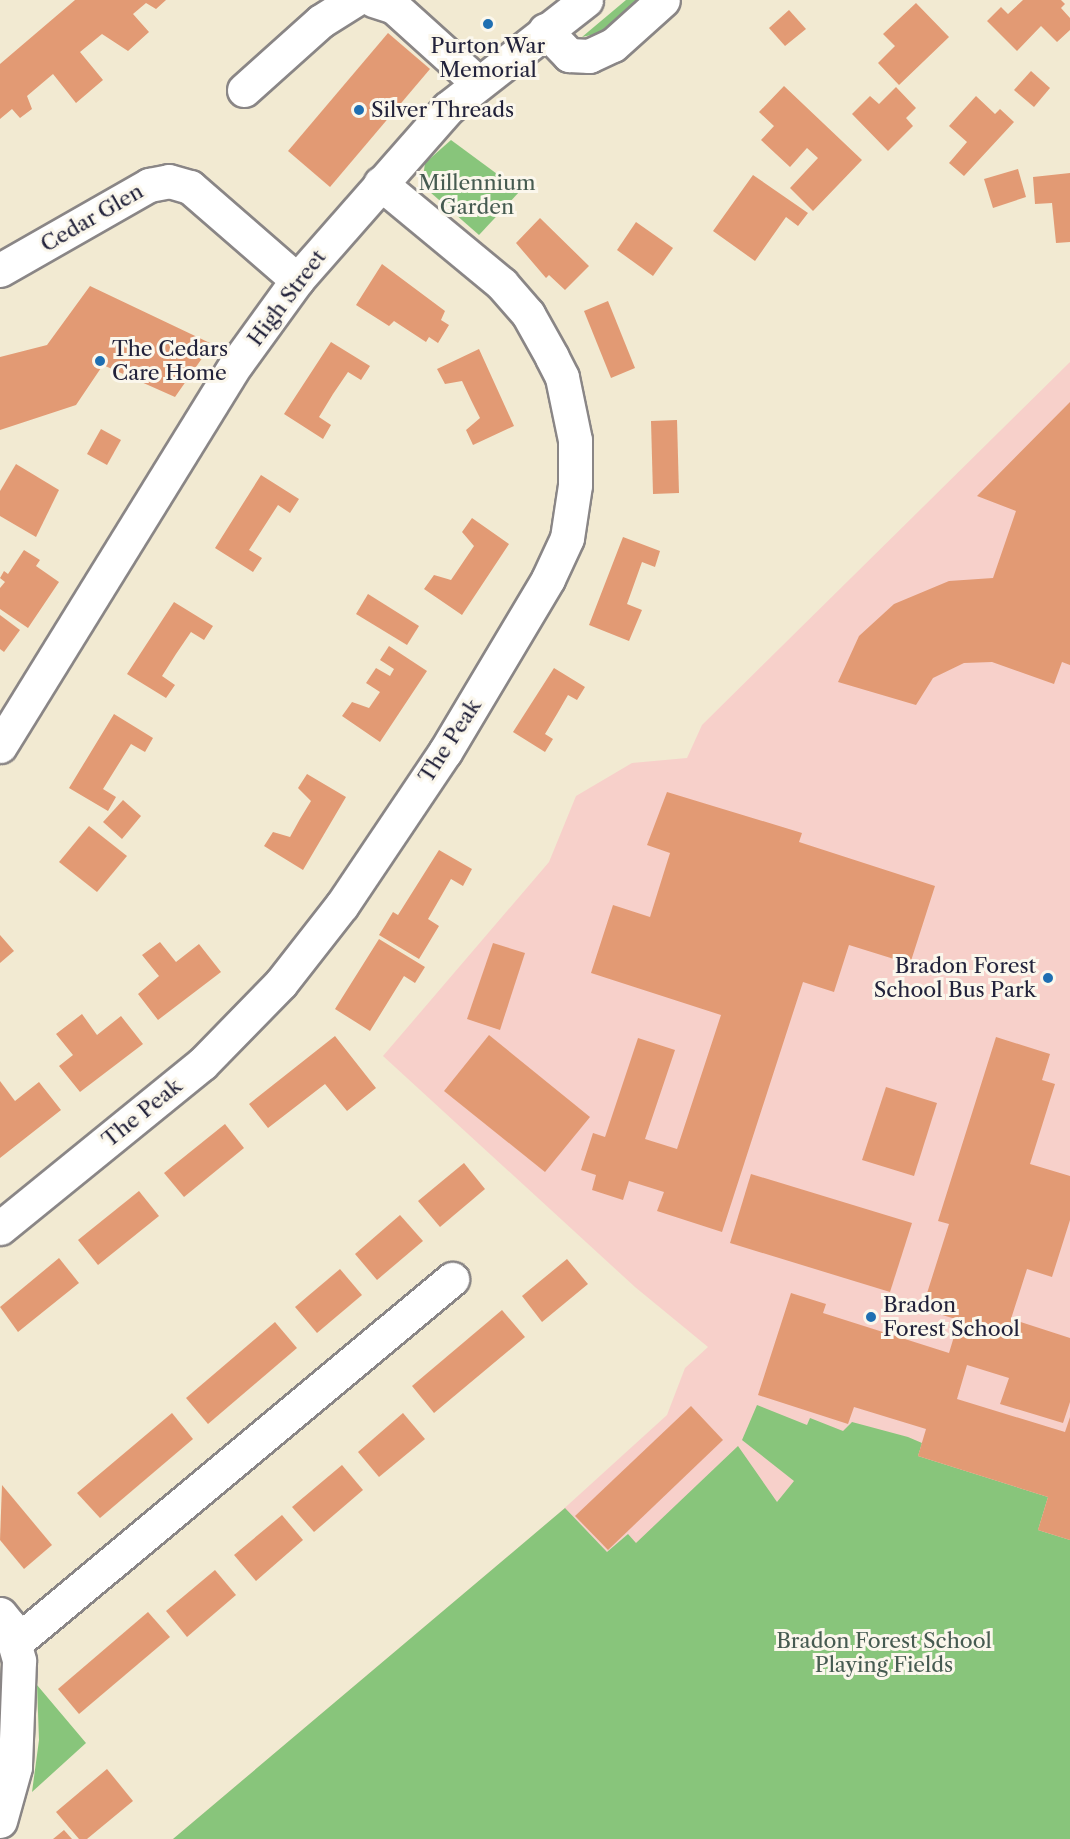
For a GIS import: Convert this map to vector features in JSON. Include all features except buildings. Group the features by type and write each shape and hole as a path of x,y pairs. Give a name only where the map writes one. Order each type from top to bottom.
{"street":[{"path":"244,90 321,21 354,0"},
{"path":"373,0 394,7 477,82"},
{"name":"High Street","path":"0,746 237,363 297,280 419,137 477,82 586,0"},
{"path":"545,30 569,55 589,56 612,45 663,0"},
{"name":"Cedar Glen","path":"0,270 149,184 169,181 190,187 297,280"},
{"name":"The Peak","path":"0,1228 202,1064 281,983 342,905 445,752 548,579 567,538 575,485 575,440 562,377 552,357 528,315 502,284 380,183"},
{"path":"15,1644 452,1279"},
{"path":"0,1614 15,1644 19,1661 15,1767 0,1821"}],"shaded area":[{"name":"Bradon Forest School","path":"1070,362 1070,1839 173,1839 558,1514 667,1415 685,1368 708,1347 635,1287 383,1056 549,862 576,796 632,763 687,758 702,725"}],"green space":[{"path":"626,0 643,0 605,32 582,37"},
{"name":"Millennium Garden","path":"451,140 520,191 479,235 422,185 425,163"},
{"name":"Bradon Forest School Playing Fields","path":"757,1405 807,1425 810,1418 843,1431 852,1422 908,1437 922,1443 918,1456 1048,1497 1038,1530 1070,1540 1070,1839 173,1839 565,1508 607,1552 628,1534 636,1543 738,1446 777,1502 794,1481 742,1440"},
{"path":"37,1685 86,1743 32,1792 39,1740"}],"place":[{"name":"Purton War Memorial","path":"488,24"},
{"name":"Silver Threads","path":"359,110"},
{"name":"The Cedars Care Home","path":"100,361"},
{"name":"Bradon Forest School Bus Park","path":"1048,978"},
{"name":"Bradon Forest School","path":"871,1317"}]}
